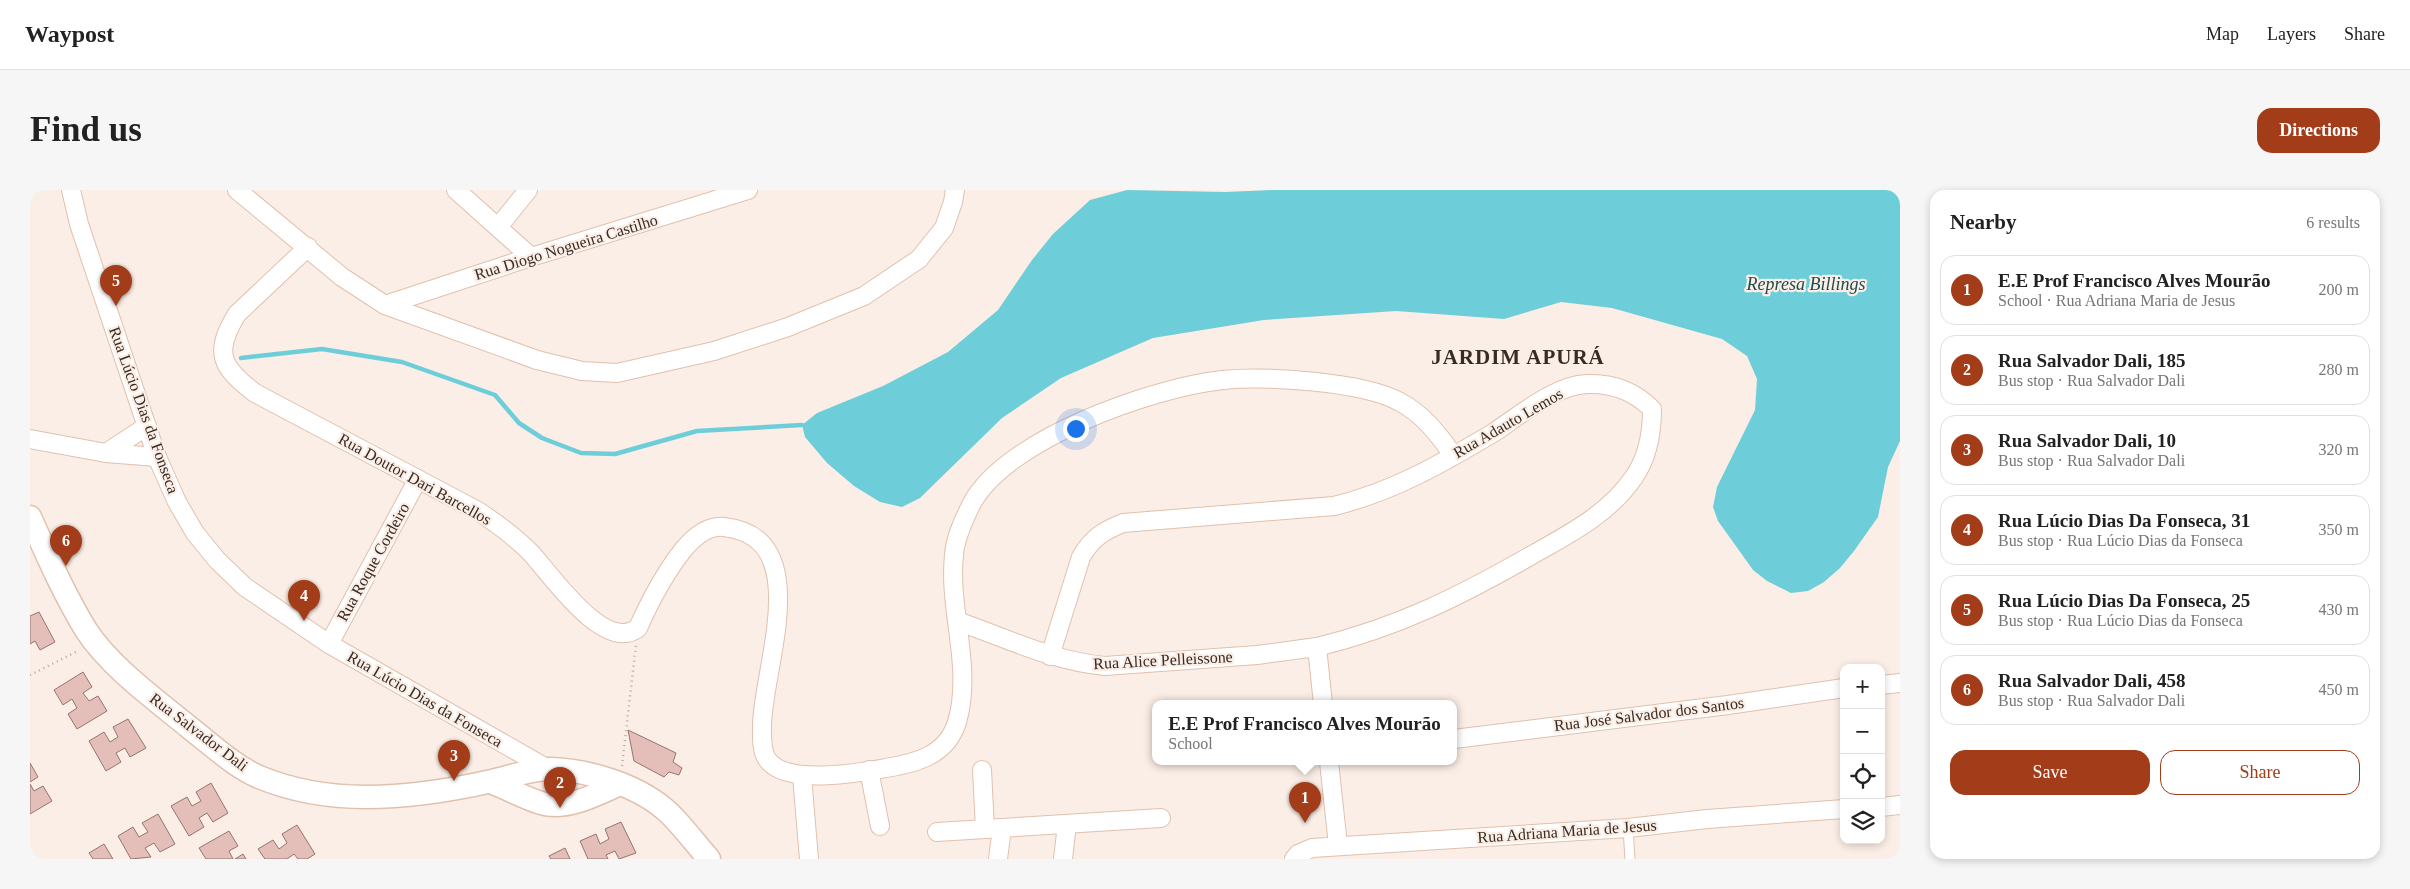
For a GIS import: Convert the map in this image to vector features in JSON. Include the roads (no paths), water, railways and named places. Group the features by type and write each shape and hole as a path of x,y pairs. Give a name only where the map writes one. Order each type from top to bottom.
{"street":[{"name":"Rua Lúcio Dias da Fonseca","path":"71,190 79,224 157,457 177,502 195,533 217,560 245,587 329,644 541,770"},
{"path":"237,190 342,277 384,305 537,360 582,371 617,372 646,367 714,350 788,327 864,296 919,260 944,228 954,202 955,190"},
{"path":"456,190 499,226 531,257"},
{"path":"499,226 528,190"},
{"name":"Rua Diogo Nogueira Castilho","path":"384,305 748,190"},
{"name":"Rua Doutor Dari Barcellos","path":"308,247 237,314 224,340 226,367 237,379 255,392 452,496 506,530 530,552 566,594 596,622 622,634 632,633 638,628 665,577 685,548 700,533 718,526 738,529 756,538 769,551 772,558 777,571 778,594 762,711 762,743 766,758 776,768 785,773 802,776"},
{"path":"809,859 802,776 889,768 938,752 950,738 957,722 962,694 953,579 954,552 963,521 974,498 992,478 1018,456 1051,436 1148,396 1221,380 1294,380 1342,386 1377,394 1400,402 1435,429 1453,456"},
{"name":"Rua Adauto Lemos","path":"1050,656 1081,557 1090,542 1103,531 1123,523 1334,506 1368,498 1453,456 1560,390 1586,384 1615,386 1640,397 1652,409 1652,431 1645,456 1634,477 1613,502 1586,524 1480,585 1409,619 1360,637 1317,647"},
{"path":"106,453 147,426"},
{"path":"30,439 106,453 157,457"},
{"name":"Rua Roque Cordeiro","path":"329,644 418,479"},
{"name":"Rua Salvador Dali","path":"30,517 56,576 87,632 115,663 160,703 221,753 258,776 298,790 334,796 368,797 425,792 490,782 541,770 571,772 620,784 655,802 670,814 709,859"},
{"name":"Rua Alice Pelleissone","path":"956,620 1050,656 1081,664 1105,666 1257,655 1317,647"},
{"path":"1317,647 1323,700"},
{"path":"1885,685 1900,683"},
{"name":"Rua José Salvador dos Santos","path":"1457,739 1728,705 1840,689"},
{"path":"1329,765 1338,845"},
{"path":"532,800 530,782 541,770"},
{"path":"869,770 880,826"},
{"path":"982,770 998,859"},
{"path":"571,772 578,785 578,792 572,802"},
{"path":"490,782 532,800 552,805 572,802 620,784"},
{"path":"1885,807 1900,805"},
{"name":"Rua Adriana Maria de Jesus","path":"1294,859 1298,854 1312,848 1338,845 1628,828 1707,819 1840,809"},
{"path":"937,832 1162,818"},
{"path":"1063,859 1067,824"}],"lane":[{"path":"1628,828 1630,859"}],"water":[{"name":"Represa Billings","path":"1127,190 1225,192 1273,190 1900,190 1900,441 1888,467 1878,517 1840,568 1824,582 1808,591 1791,593 1767,581 1753,570 1718,521 1713,507 1717,487 1755,410 1757,379 1747,356 1722,339 1612,308 1561,302 1504,319 1396,311 1264,320 1153,338 1061,378 1002,418 920,498 902,507 880,502 854,486 827,463 805,437 802,425 817,413 883,386 948,352 998,310 1032,260 1053,234 1090,200"}],"waterway":[{"path":"241,358 322,349 402,362 495,395 519,423 542,438 581,453 615,454 697,431 802,425"}],"place":[{"name":"Rua Lúcio Dias Da Fonseca, 25","path":"116,306"},
{"name":"Rua Salvador Dali, 458","path":"66,566"},
{"name":"Rua Lúcio Dias Da Fonseca, 31","path":"304,621"},
{"name":"Rua Salvador Dali, 10","path":"454,781"},
{"name":"Rua Salvador Dali, 185","path":"560,808"},
{"name":"E.E Prof Francisco Alves Mourão","path":"1305,823"}],"district":[{"name":"JARDIM APURÁ","path":"1518,357"}]}
